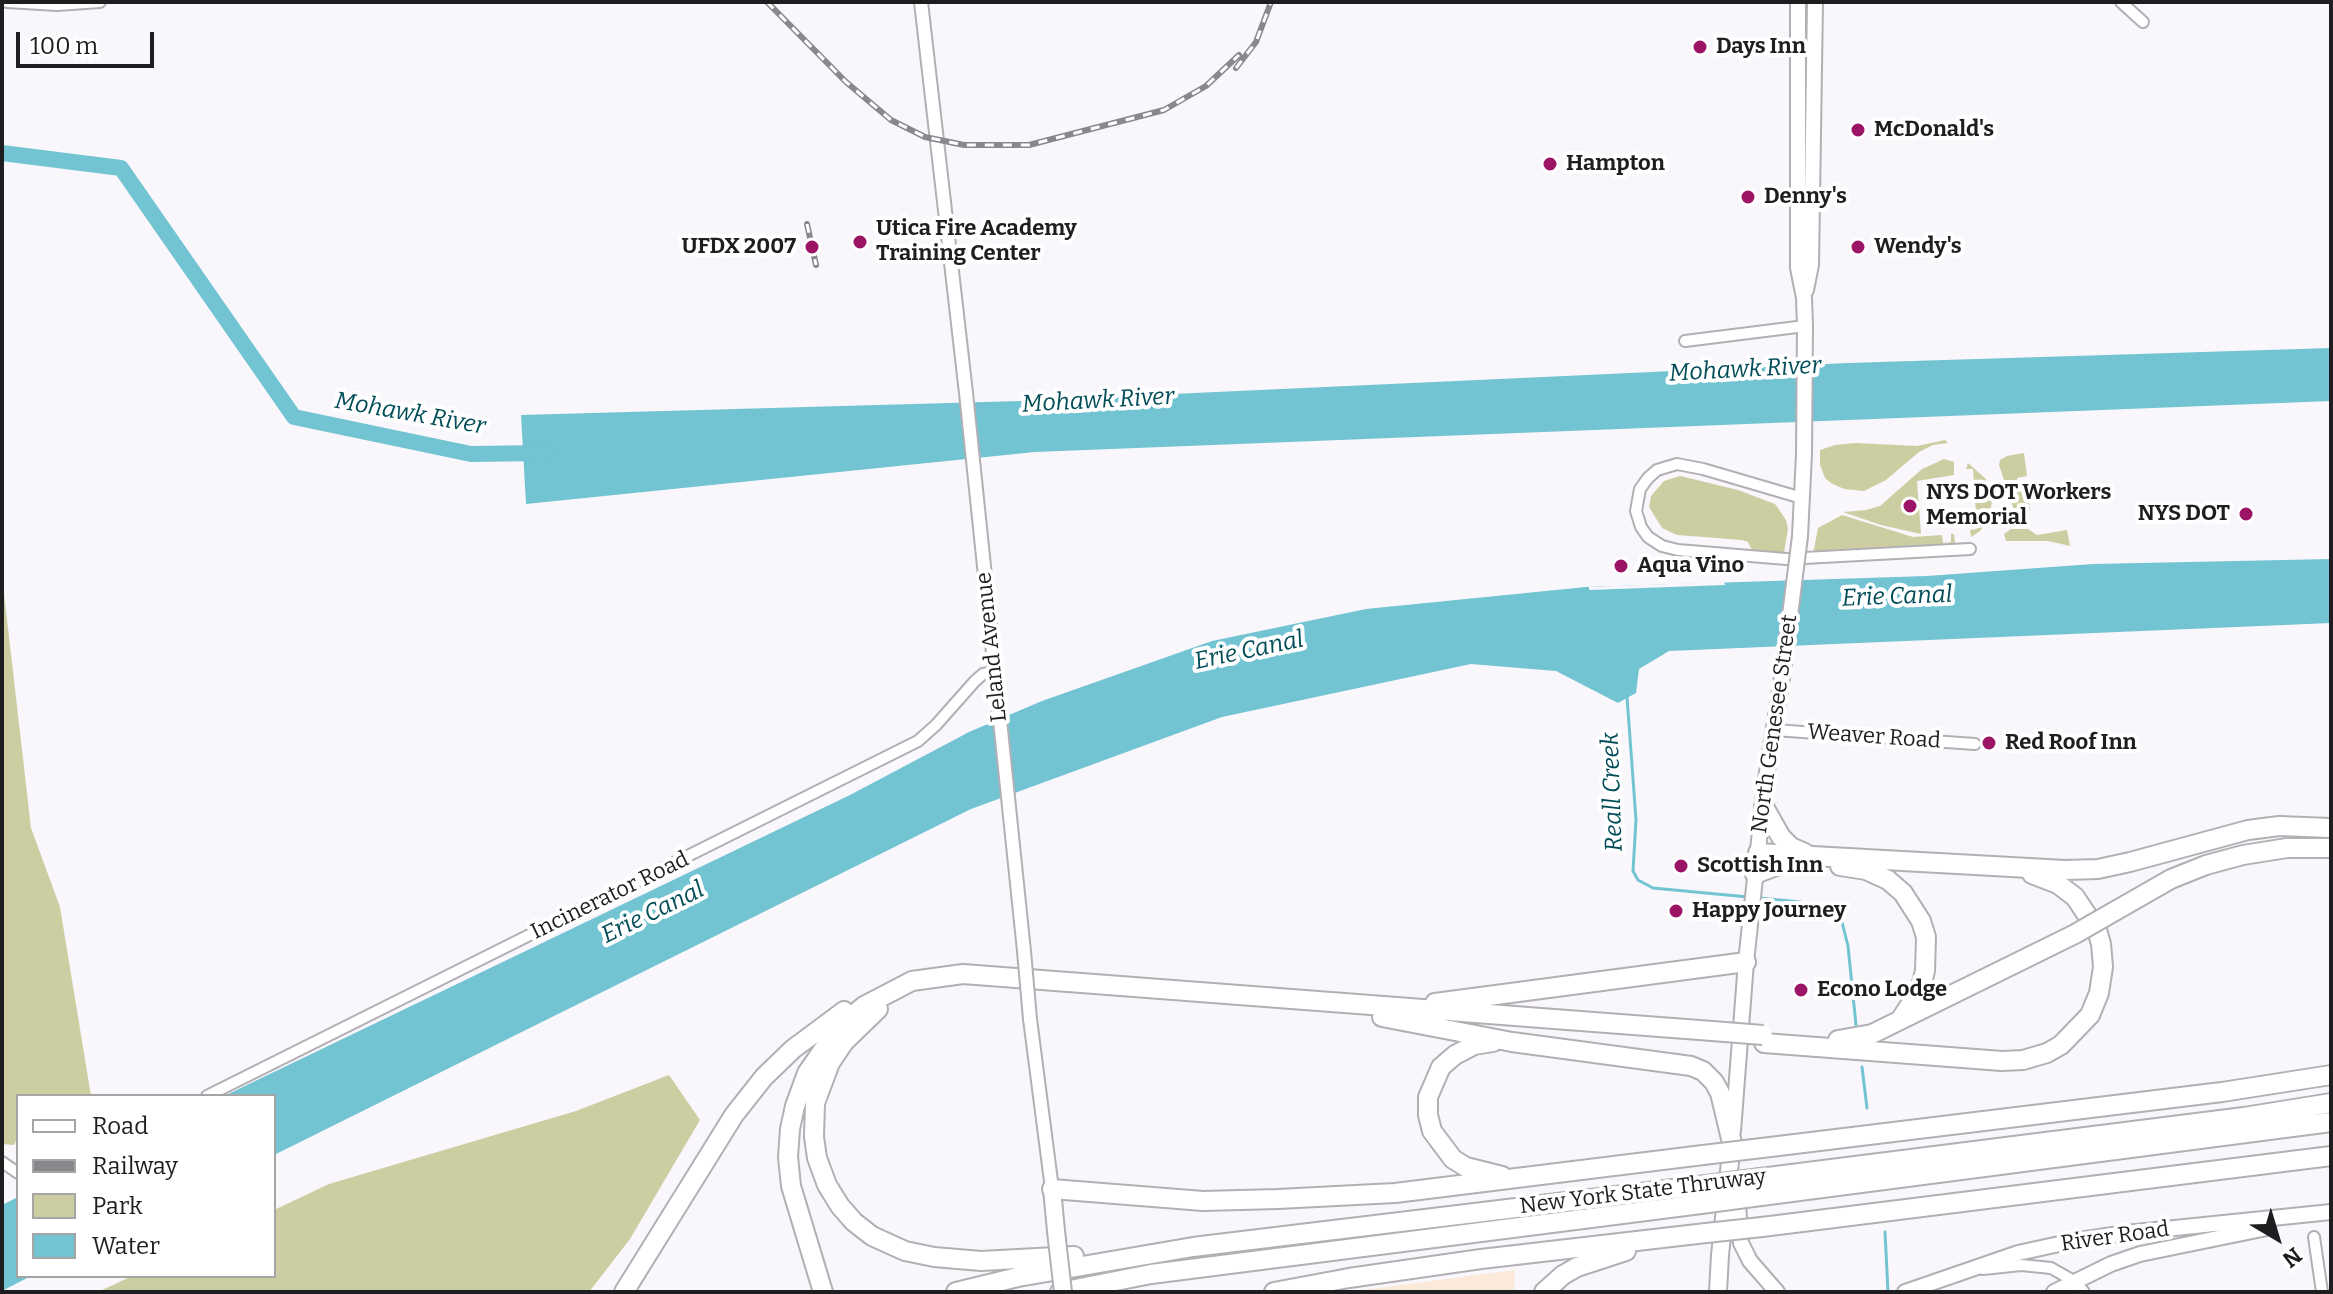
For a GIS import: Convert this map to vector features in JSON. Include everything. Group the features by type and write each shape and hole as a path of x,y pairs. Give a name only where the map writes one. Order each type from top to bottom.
{"highway":[{"path":"1764,807 1781,837 1791,847 1808,854"},
{"path":"1758,853 2065,870 2098,869 2248,830 2279,826 2331,828"},
{"path":"1764,1039 1846,1041 1872,1034 2075,934 2171,879 2243,855 2287,848 2331,848"},
{"path":"1755,880 1776,866 1794,862 1820,863 1866,870 1888,880 1903,893 1921,921 1927,952 1920,990 1899,1021"},
{"path":"823,1292 791,1186 788,1157 792,1118 807,1073 838,1028 864,1006 912,981 963,974 2002,1061 2023,1060 2061,1045 2090,1015 2099,993 2103,967 2097,930 2085,909 2058,884 2006,866"},
{"path":"1384,1007 1746,962"},
{"path":"830,1292 802,1203 797,1174 796,1141 800,1113 809,1088 833,1044 852,1026 878,1009 934,989 962,986 1713,1035"},
{"path":"624,1292 734,1115 764,1077 793,1049 840,1014 871,996 891,991"},
{"path":"878,1009 844,1042 830,1063 815,1103 814,1137 817,1158 827,1185 840,1206 872,1236 905,1251 981,1261 1193,1247"},
{"path":"1360,1012 1512,1042 1674,1063 1703,1071 1720,1093 1732,1136"},
{"path":"1512,1042 1474,1045 1441,1067 1428,1097 1428,1115 1432,1131 1453,1159 1486,1173 1521,1178"},
{"path":"1052,1189 1203,1201 1395,1193 2222,1092 2331,1075"},
{"name":"New York State Thruway","path":"1062,1292 1151,1274 2331,1103"},
{"name":"New York State Thruway","path":"1760,1187 2331,1122"},
{"path":"1274,1292 1481,1259 2331,1156"},
{"name":"New York State Thruway","path":"956,1292 1018,1277 1193,1247 1699,1195"},
{"path":"1544,1292 1577,1267 1681,1236"}],"main road":[{"name":"North Genesee Street","path":"1718,1292 1751,913 1800,536 1805,326 1798,268 1798,2"},
{"name":"North Genesee Street","path":"1804,298 1811,265 1815,2"},
{"path":"1732,1136 1741,1243 1750,1261 1777,1292"},
{"name":"Leland Avenue","path":"1052,1189 1062,1292"},
{"path":"2054,1292 2079,1286 2111,1264 2140,1254 2325,1214"},
{"name":"River Road","path":"1905,1292 2018,1253 2073,1241 2325,1214"}],"street":[{"path":"7,2 57,5 100,2"},
{"name":"Leland Avenue","path":"921,2 966,393 1030,1019 1052,1189"},
{"path":"2121,2 2143,22"},
{"path":"1685,341 1805,326"},
{"path":"1802,498 1677,464 1657,470 1640,489 1636,511 1648,537 1662,546 1678,550 1786,559 1970,549"},
{"name":"Incinerator Road","path":"211,1094 918,741 975,681 983,674 995,672"},
{"name":"Weaver Road","path":"1774,730 1975,744"},
{"path":"2314,1237 2322,1292"},
{"path":"1956,1273 2037,1265 2060,1271 2079,1286"}],"shaded area":[{"path":"1515,1270 1514,1292 1347,1292"}],"green space":[{"path":"1945,440 1948,443 1933,445 1919,452 1886,480 1864,491 1844,489 1831,483 1825,478 1820,465 1820,450 1835,445 1917,446"},
{"path":"2024,453 2027,476 2017,478 2018,489 2027,488 2030,509 2025,517 2014,510 1999,465 2000,460 2007,456"},
{"path":"1944,459 1954,462 1954,475 1917,481 1921,534 1843,512 1880,506 1922,469"},
{"path":"1968,463 1986,479 1992,501 1989,519 1971,537 1970,530 1977,529 1973,469 1966,469"},
{"path":"1680,476 1738,490 1775,504 1788,529 1784,553 1752,550 1748,542 1742,540 1677,535 1662,528 1649,507 1651,496 1664,481"},
{"path":"1842,515 1913,537 1942,535 1943,543 1951,542 1951,534 1954,534 1955,543 1813,554 1818,528"},
{"path":"2011,529 2028,529 2037,535 2067,530 2070,546 2048,541 2006,541 2004,534"},
{"path":"2,576 31,828 60,907 91,1094 16,1094 16,1141 14,1145 2,1144"},
{"path":"669,1075 700,1120 630,1239 589,1292 98,1292 128,1278 276,1278 276,1209 329,1184 576,1111"}],"water":[{"path":"2331,348 2331,401 1035,452 526,504 521,415 1020,401 1848,363"},
{"name":"Erie Canal","path":"2331,559 2331,623 1669,651 1639,669 1636,693 1618,703 1556,671 1471,664 1222,717 971,809 276,1154 276,1094 228,1094 850,795 969,732 1042,701 1212,641 1366,609 1586,587 1927,576 2093,564"},
{"path":"16,1198 16,1278 27,1278 2,1291 2,1205"}],"pier":[{"path":"1724,582 1725,585 1589,590 1589,587"}],"waterway":[{"name":"Mohawk River","path":"2,153 121,168 294,417 471,454 545,453"},
{"name":"Reall Creek","path":"1627,697 1636,820 1633,871 1638,880 1653,888 1748,897"},
{"name":"Reall Creek","path":"1759,898 1800,902 1821,909 1842,922 1848,946 1856,1025"},
{"name":"Reall Creek","path":"1862,1067 1867,1108"},
{"name":"Reall Creek","path":"1885,1232 1888,1292"}],"railway":[{"path":"767,2 846,82 891,120 925,137 964,145 1029,145 1164,110 1206,86 1239,55"},
{"path":"1236,68 1256,42 1271,2"},
{"path":"807,224 816,265"}],"place":[{"name":"Days Inn","path":"1700,47"},
{"name":"McDonald's","path":"1858,130"},
{"name":"Hampton","path":"1550,164"},
{"name":"Denny's","path":"1748,197"},
{"name":"Utica Fire Academy Training Center","path":"860,242"},
{"name":"UFDX 2007","path":"812,247"},
{"name":"Wendy's","path":"1858,247"},
{"name":"NYS DOT Workers Memorial","path":"1910,506"},
{"name":"NYS DOT","path":"2246,514"},
{"name":"Aqua Vino","path":"1621,566"},
{"name":"Red Roof Inn","path":"1989,743"},
{"name":"Scottish Inn","path":"1681,866"},
{"name":"Happy Journey","path":"1676,911"},
{"name":"Econo Lodge","path":"1801,990"}]}
